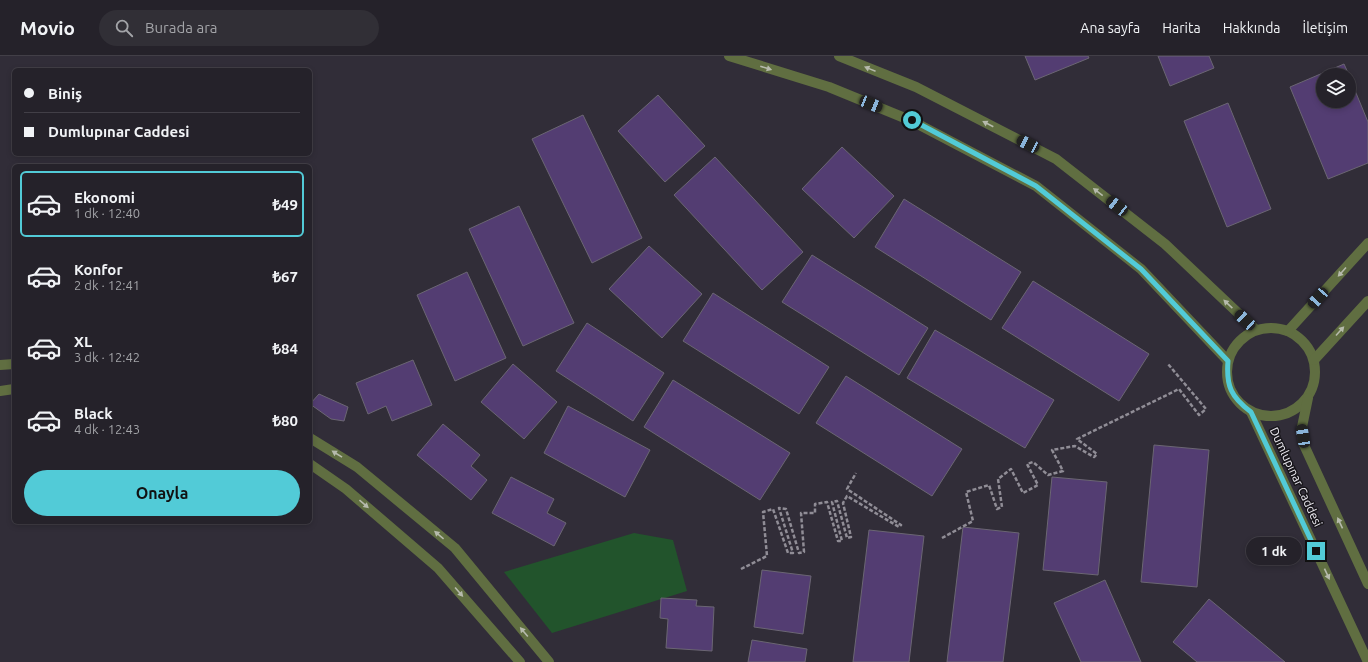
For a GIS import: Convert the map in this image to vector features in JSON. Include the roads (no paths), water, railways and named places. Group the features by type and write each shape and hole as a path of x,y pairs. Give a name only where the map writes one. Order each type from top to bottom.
{"street":[{"path":"729,56 829,87 912,120 1036,186 1141,269 1228,361"},
{"path":"839,56 916,87 1056,159 1165,244 1256,330"},
{"path":"1288,331 1368,242"},
{"path":"1314,360 1368,301"},
{"path":"1278,328 1288,331 1299,338 1308,348 1314,360 1315,373 1313,385 1308,397 1299,406 1288,413 1276,416 1263,416 1251,412 1239,403 1230,391 1226,376 1228,361 1234,348 1244,337 1256,330 1278,328"},
{"path":"0,365 12,364"},
{"path":"0,391 12,389"},
{"name":"Dumlupınar Caddesi","path":"1308,397 1302,427 1304,445 1368,584"},
{"name":"Dumlupınar Caddesi","path":"1251,412 1368,662"},
{"path":"312,439 357,467 455,548 549,662"},
{"path":"312,465 346,489 438,568 520,662"}]}
